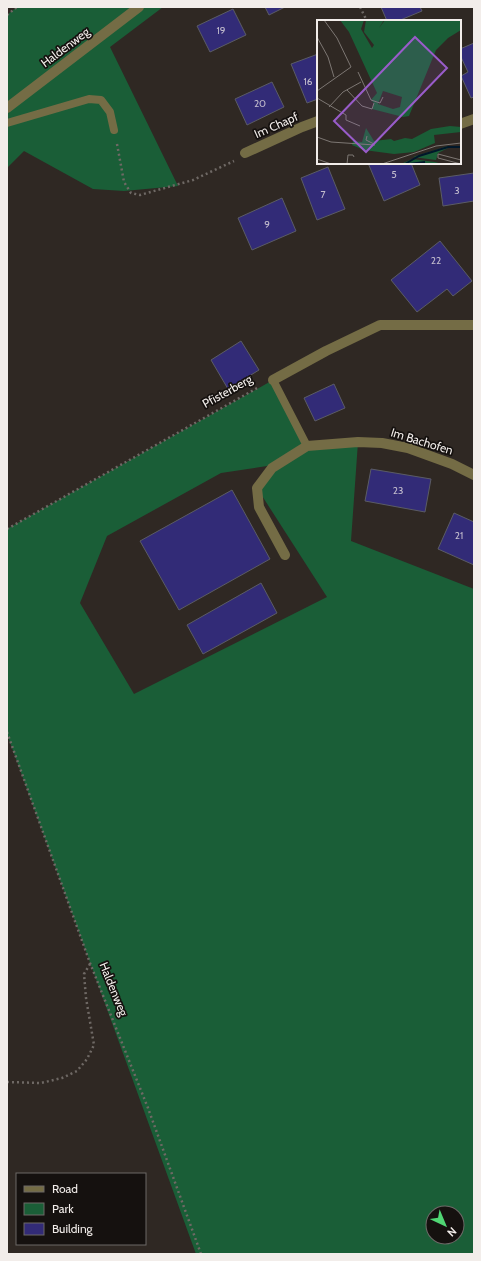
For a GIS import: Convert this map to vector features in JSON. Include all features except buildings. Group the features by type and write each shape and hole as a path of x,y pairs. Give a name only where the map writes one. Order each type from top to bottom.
{"street":[{"name":"Haldenweg","path":"7,108 12,102 139,7"},
{"path":"461,124 474,119"},
{"name":"Im Chapf","path":"245,153 317,121"},
{"path":"273,380 326,351 380,325 474,325"},
{"name":"Im Bachofen","path":"285,554 259,507 257,488 272,468 307,446 358,442 382,443 408,448 452,464 474,475"}],"lane":[{"path":"7,123 89,99 95,99 101,100 110,112 114,130"},
{"path":"273,380 307,446"}],"path":[{"path":"7,15 17,7"},
{"path":"360,7 366,20"},
{"path":"114,130 124,182 131,193 140,195 193,180 240,158 245,153"},
{"name":"Pfisterberg","path":"7,529 273,380"},
{"name":"Haldenweg","path":"7,732 90,963 148,1108 201,1254"},
{"path":"7,1082 41,1083 62,1078 77,1071 87,1059 94,1045 86,998 84,974 90,963"}],"green space":[{"path":"17,7 163,7 110,47 178,186 124,191 93,189 24,151 7,168 7,15"},
{"path":"273,380 307,446 358,442 351,541 474,589 474,1254 196,1254 7,734 7,529","holes":["302,449 272,468 257,488 327,597 134,694 80,603 107,536 221,473 267,466"]}]}
